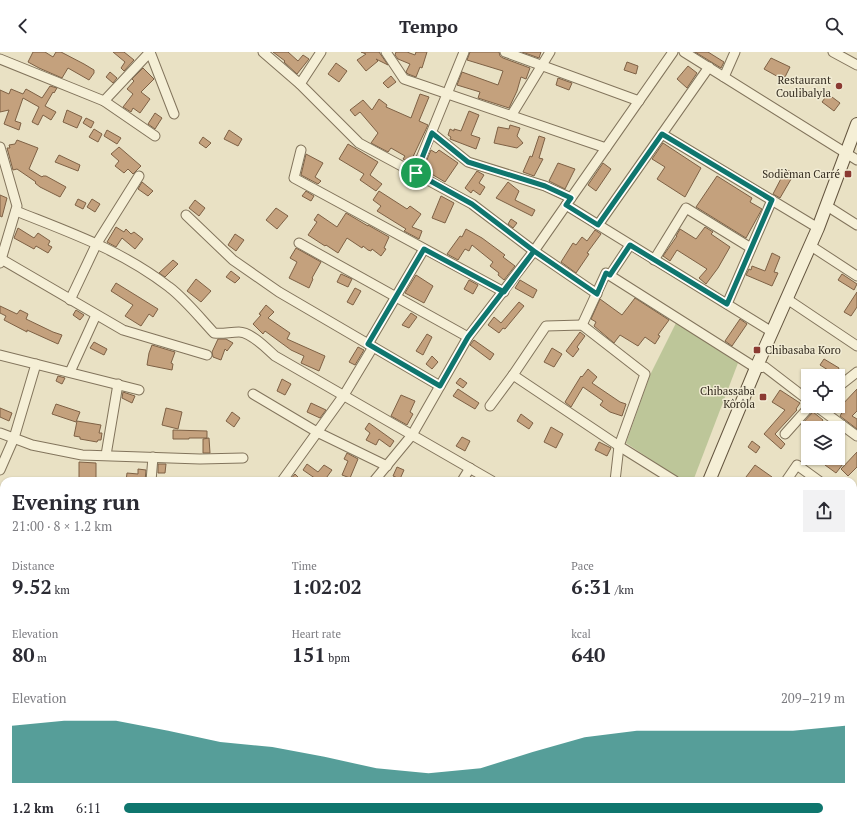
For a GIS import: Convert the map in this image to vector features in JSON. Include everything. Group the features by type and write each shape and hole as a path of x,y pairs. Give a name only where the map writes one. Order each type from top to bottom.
{"main road":[{"path":"852,156 857,124"},
{"path":"714,477 857,145"},
{"path":"814,248 818,228 830,208"},
{"path":"760,368 772,332 790,301"}],"street":[{"path":"104,101 150,52 174,114"},
{"path":"263,52 300,84 359,143 472,204 534,251 597,294"},
{"path":"300,84 321,52"},
{"path":"386,52 404,79 606,148"},
{"path":"416,173 464,52"},
{"path":"505,52 639,101"},
{"path":"512,116 550,52"},
{"path":"377,477 412,435 468,337 534,251 673,52"},
{"path":"684,52 852,156"},
{"path":"724,77 735,52"},
{"path":"833,52 857,66"},
{"path":"0,59 104,101 155,136"},
{"path":"598,225 709,68"},
{"path":"432,133 468,162 545,186 598,225 772,332"},
{"path":"662,134 818,228"},
{"path":"0,147 17,206 16,211 4,233 1,261 123,330 207,355"},
{"path":"301,150 294,178 504,292"},
{"path":"70,300 97,243 139,176"},
{"path":"727,304 772,200"},
{"path":"654,260 686,208 751,248"},
{"path":"830,208 857,225"},
{"path":"16,211 97,243 124,257 171,288 214,333 224,334 240,332 246,334 275,356 485,477"},
{"path":"186,215 233,260 279,292 440,386"},
{"path":"300,243 468,337"},
{"path":"610,275 630,245"},
{"path":"814,248 857,276"},
{"path":"285,477 344,395 396,297 424,249"},
{"path":"582,325 606,273 760,368 801,395"},
{"path":"790,301 857,346"},
{"path":"70,372 96,315"},
{"path":"490,406 546,326 582,325 645,374 619,446 615,477"},
{"path":"0,355 139,390"},
{"path":"0,470 14,438 36,364"},
{"path":"845,381 857,372"},
{"path":"513,375 619,446 669,477"},
{"path":"106,455 118,384"},
{"path":"253,394 317,432 387,466"},
{"path":"785,434 804,413"},
{"path":"826,413 857,436"},
{"path":"0,433 32,445 82,455 200,459 243,458"},
{"path":"151,477 153,457"},
{"path":"789,477 797,465 814,477"},
{"path":"464,477 470,468"}],"green space":[{"path":"676,323 738,363 695,477 677,477 626,443 650,375"}],"building":[{"path":"33,52 45,52 53,57 56,52 61,52 94,70 94,73 89,80 68,68 62,78 28,62"},
{"path":"113,52 124,52 134,60 124,71 121,68 125,62"},
{"path":"273,52 288,52 298,61 303,55 309,59 297,74 284,62 285,61"},
{"path":"361,52 379,52 388,65 376,59 378,61 366,71 357,60 366,54"},
{"path":"396,52 407,52 415,55 416,52 427,52 422,68 420,67 416,77 406,72 410,64 398,59 395,55"},
{"path":"470,52 499,52 500,56 503,58 530,68 526,79 521,77 517,91 509,108 478,98 480,92 457,85 462,72 498,85 503,71 467,60"},
{"path":"522,52 541,52 539,58"},
{"path":"695,52 708,52 724,62 721,68"},
{"path":"771,58 790,67 785,77 783,76 782,79 764,69"},
{"path":"627,62 638,66 636,74 624,70"},
{"path":"336,63 347,71 339,82 328,74"},
{"path":"688,66 697,73 687,88 677,79"},
{"path":"143,68 154,79 141,92 150,99 140,113 133,108 131,112 123,107 133,94 127,89 134,81 132,79"},
{"path":"110,72 117,78 113,83 106,77"},
{"path":"391,76 396,82 388,88 383,83"},
{"path":"558,78 572,83 569,90 556,85"},
{"path":"50,86 57,88 45,106 56,112 51,120 43,115 38,125 32,122 39,107 23,98 15,121 21,123 19,130 4,124 9,110 0,112 0,90 9,94 11,89 23,94 26,89 42,98"},
{"path":"420,94 429,97 419,121 428,125 410,163 403,159 405,156 391,148 388,152 371,143 378,133 360,112 355,116 350,110 363,100 372,110 379,99 387,105 386,107 411,118"},
{"path":"828,94 840,103 834,111 822,102"},
{"path":"67,110 82,117 77,128 63,122"},
{"path":"469,111 479,115 471,135 480,138 476,149 450,139 451,137 448,135 450,129 454,131 454,129 461,131"},
{"path":"155,113 162,118 155,129 148,124"},
{"path":"86,118 94,122 91,128 83,123"},
{"path":"510,125 520,128 517,136 523,143 517,148 494,143 498,127 509,129"},
{"path":"94,129 102,134 98,142 89,137"},
{"path":"107,130 121,138 117,144 104,136"},
{"path":"229,130 242,139 238,146 224,139"},
{"path":"539,136 545,138 539,158 543,159 534,176 523,172 530,156 532,157"},
{"path":"203,137 211,143 206,148 199,143"},
{"path":"17,140 38,148 29,169 42,177 46,176 66,187 60,197 40,187 35,183 36,182 17,169 13,170 7,148 10,148 9,145 15,144"},
{"path":"663,143 701,168 685,197 657,179 665,167 652,159"},
{"path":"348,144 378,162 370,175 382,184 376,191 360,180 364,174 339,159"},
{"path":"119,147 141,166 133,174 128,169 124,173 115,166 119,161 111,154"},
{"path":"431,150 436,153 439,150 458,163 445,182 423,169"},
{"path":"306,154 323,163 315,177 321,181 318,184 301,175"},
{"path":"59,155 80,165 78,171 55,162"},
{"path":"558,163 575,169 565,189 549,181"},
{"path":"603,163 611,169 596,191 588,185"},
{"path":"786,169 794,174 780,198 773,194"},
{"path":"477,171 484,175 479,183 485,187 480,195 473,190 471,193 465,188"},
{"path":"717,176 752,198 750,202 762,209 746,238 696,207"},
{"path":"142,182 153,191 148,196 138,189"},
{"path":"508,182 519,191 515,200 535,210 532,216 496,198"},
{"path":"306,191 314,196 311,201 302,196"},
{"path":"379,191 407,209 410,206 421,214 412,227 422,231 419,239 404,231 406,229 377,211 381,206 373,200"},
{"path":"0,195 7,198 2,217 0,216"},
{"path":"441,196 454,203 445,223 432,218"},
{"path":"78,199 86,203 83,209 75,205"},
{"path":"92,199 100,204 95,212 87,207"},
{"path":"195,200 205,208 199,216 189,208"},
{"path":"276,208 288,216 277,229 266,220"},
{"path":"346,213 389,237 384,248 386,249 381,256 372,249 371,251 368,250 363,246 362,248 347,238 338,253 308,235 317,222 314,220 318,214 337,227"},
{"path":"511,219 517,223 513,228 508,224"},
{"path":"116,227 124,232 126,229 131,234 134,232 143,239 135,249 122,238 116,247 107,242"},
{"path":"705,227 713,232 711,234 730,247 718,268 706,284 699,278 707,269 677,250 670,261 663,256 680,229 696,239"},
{"path":"18,228 34,238 38,233 50,241 48,245 52,247 48,253 36,246 34,249 14,238"},
{"path":"466,229 482,238 505,255 503,257 515,266 504,280 498,275 499,273 490,266 493,262 472,245 469,251 465,249 458,260 447,254 460,236 462,237"},
{"path":"595,230 601,234 587,253 589,254 576,273 561,262 573,243 576,245 582,237 587,241"},
{"path":"235,234 244,240 236,251 228,245"},
{"path":"296,248 321,262 312,278 313,279 309,288 289,278 297,262 290,258"},
{"path":"772,253 780,257 774,272 778,273 772,286 746,275 749,269 751,270 752,266 765,271"},
{"path":"173,260 178,264 165,277 159,273"},
{"path":"231,271 240,278 235,283 226,277"},
{"path":"341,274 352,279 348,287 337,282"},
{"path":"842,274 857,284 854,290 838,280"},
{"path":"416,275 433,286 424,303 405,293"},
{"path":"196,279 211,291 201,302 187,291"},
{"path":"469,280 478,285 473,294 464,289"},
{"path":"520,280 537,290 533,298 515,288"},
{"path":"116,283 158,309 153,317 149,314 141,326 125,316 133,305 111,291"},
{"path":"355,288 361,291 353,305 347,302"},
{"path":"857,292 857,307 851,316 844,312"},
{"path":"635,298 669,320 658,335 660,336 655,344 645,337 638,346 620,335 614,343 594,326 596,322 591,319 600,299 622,315"},
{"path":"519,302 524,306 505,329 503,328 499,333 488,325 494,317 501,323"},
{"path":"266,305 274,312 268,318 290,333 287,339 325,356 319,371 301,363 304,356 291,350 265,331 263,334 253,324 261,315 259,314"},
{"path":"0,306 17,314 20,310 28,314 26,319 62,335 58,344 27,330 27,332 4,320 6,316 0,313"},
{"path":"76,310 84,315 80,320 73,315"},
{"path":"411,313 417,317 409,328 402,325"},
{"path":"740,319 747,324 732,346 725,341"},
{"path":"580,332 585,336 577,347 579,349 573,357 566,351"},
{"path":"427,334 432,337 423,355 416,351"},
{"path":"218,339 226,339 233,343 227,351 225,349 221,360 213,357 212,352"},
{"path":"474,340 494,354 490,360 470,345"},
{"path":"94,342 107,349 104,355 90,348"},
{"path":"152,345 175,352 171,363 173,364 172,370 147,365"},
{"path":"358,347 364,350 355,365 349,362"},
{"path":"552,348 562,354 554,367 544,362"},
{"path":"432,356 438,362 432,369 426,364"},
{"path":"824,359 839,368 826,369 820,365"},
{"path":"588,369 597,377 592,383 620,402 626,404 622,416 610,412 600,405 603,401 583,387 571,407 565,402 581,376 582,377"},
{"path":"58,376 65,378 62,384 56,381"},
{"path":"460,378 467,383 463,388 456,383"},
{"path":"282,379 291,384 285,395 277,391"},
{"path":"458,389 479,403 475,409 453,396"},
{"path":"857,389 857,411 852,416 857,419 857,429 840,416 842,413 845,413 845,402"},
{"path":"780,390 800,403 796,409 797,410 775,434 785,444 781,449 764,434 785,410 772,402"},
{"path":"123,392 135,396 132,403 122,398"},
{"path":"401,395 415,401 410,412 413,414 407,425 391,416"},
{"path":"311,403 326,410 320,418 307,412"},
{"path":"56,404 80,412 76,422 52,414"},
{"path":"0,408 12,413 9,421 0,417"},
{"path":"166,408 182,412 178,429 162,425"},
{"path":"232,412 240,418 234,427 226,421"},
{"path":"812,413 823,420 822,421 805,421"},
{"path":"521,414 533,423 529,429 517,421"},
{"path":"77,421 101,425 99,433 102,433 101,440 98,440 97,442 80,439 80,437 74,436"},
{"path":"369,423 394,441 390,447 379,439 376,445 366,440 370,433 365,429"},
{"path":"551,427 563,434 556,448 544,442"},
{"path":"173,430 207,431 207,438 173,439"},
{"path":"462,437 470,441 465,451 456,446"},
{"path":"209,438 210,453 203,453 203,439"},
{"path":"752,441 760,447 756,453 748,447"},
{"path":"599,442 611,448 607,456 595,450"},
{"path":"857,452 857,467 848,476 841,469"},
{"path":"347,453 358,459 350,477 342,475 348,461 344,459"},
{"path":"79,462 96,463 96,477 79,477"},
{"path":"158,464 166,464 165,473 158,473"},
{"path":"307,464 318,472 324,465 332,470 327,477 313,477 303,470"},
{"path":"755,465 772,477 746,477"},
{"path":"825,465 842,465 836,473"},
{"path":"397,467 404,470 401,477 393,476"},
{"path":"138,469 146,470 145,477 126,477 127,473 138,474"}],"place":[{"name":"Restaurant Coulibalyla","path":"839,86"},
{"name":"Sodièman Carré","path":"848,174"},
{"name":"Chibasaba Koro","path":"757,350"},
{"name":"Chibassaba Kôrôla","path":"763,397"}],"route":[{"path":"416,173 432,133 468,162 545,186 571,198 566,205 598,225 662,134 772,200 727,304 630,245 610,275 606,273 597,294 534,251 504,292 424,249 368,344 440,386 468,337 504,292 534,251 472,204 416,173"}]}
